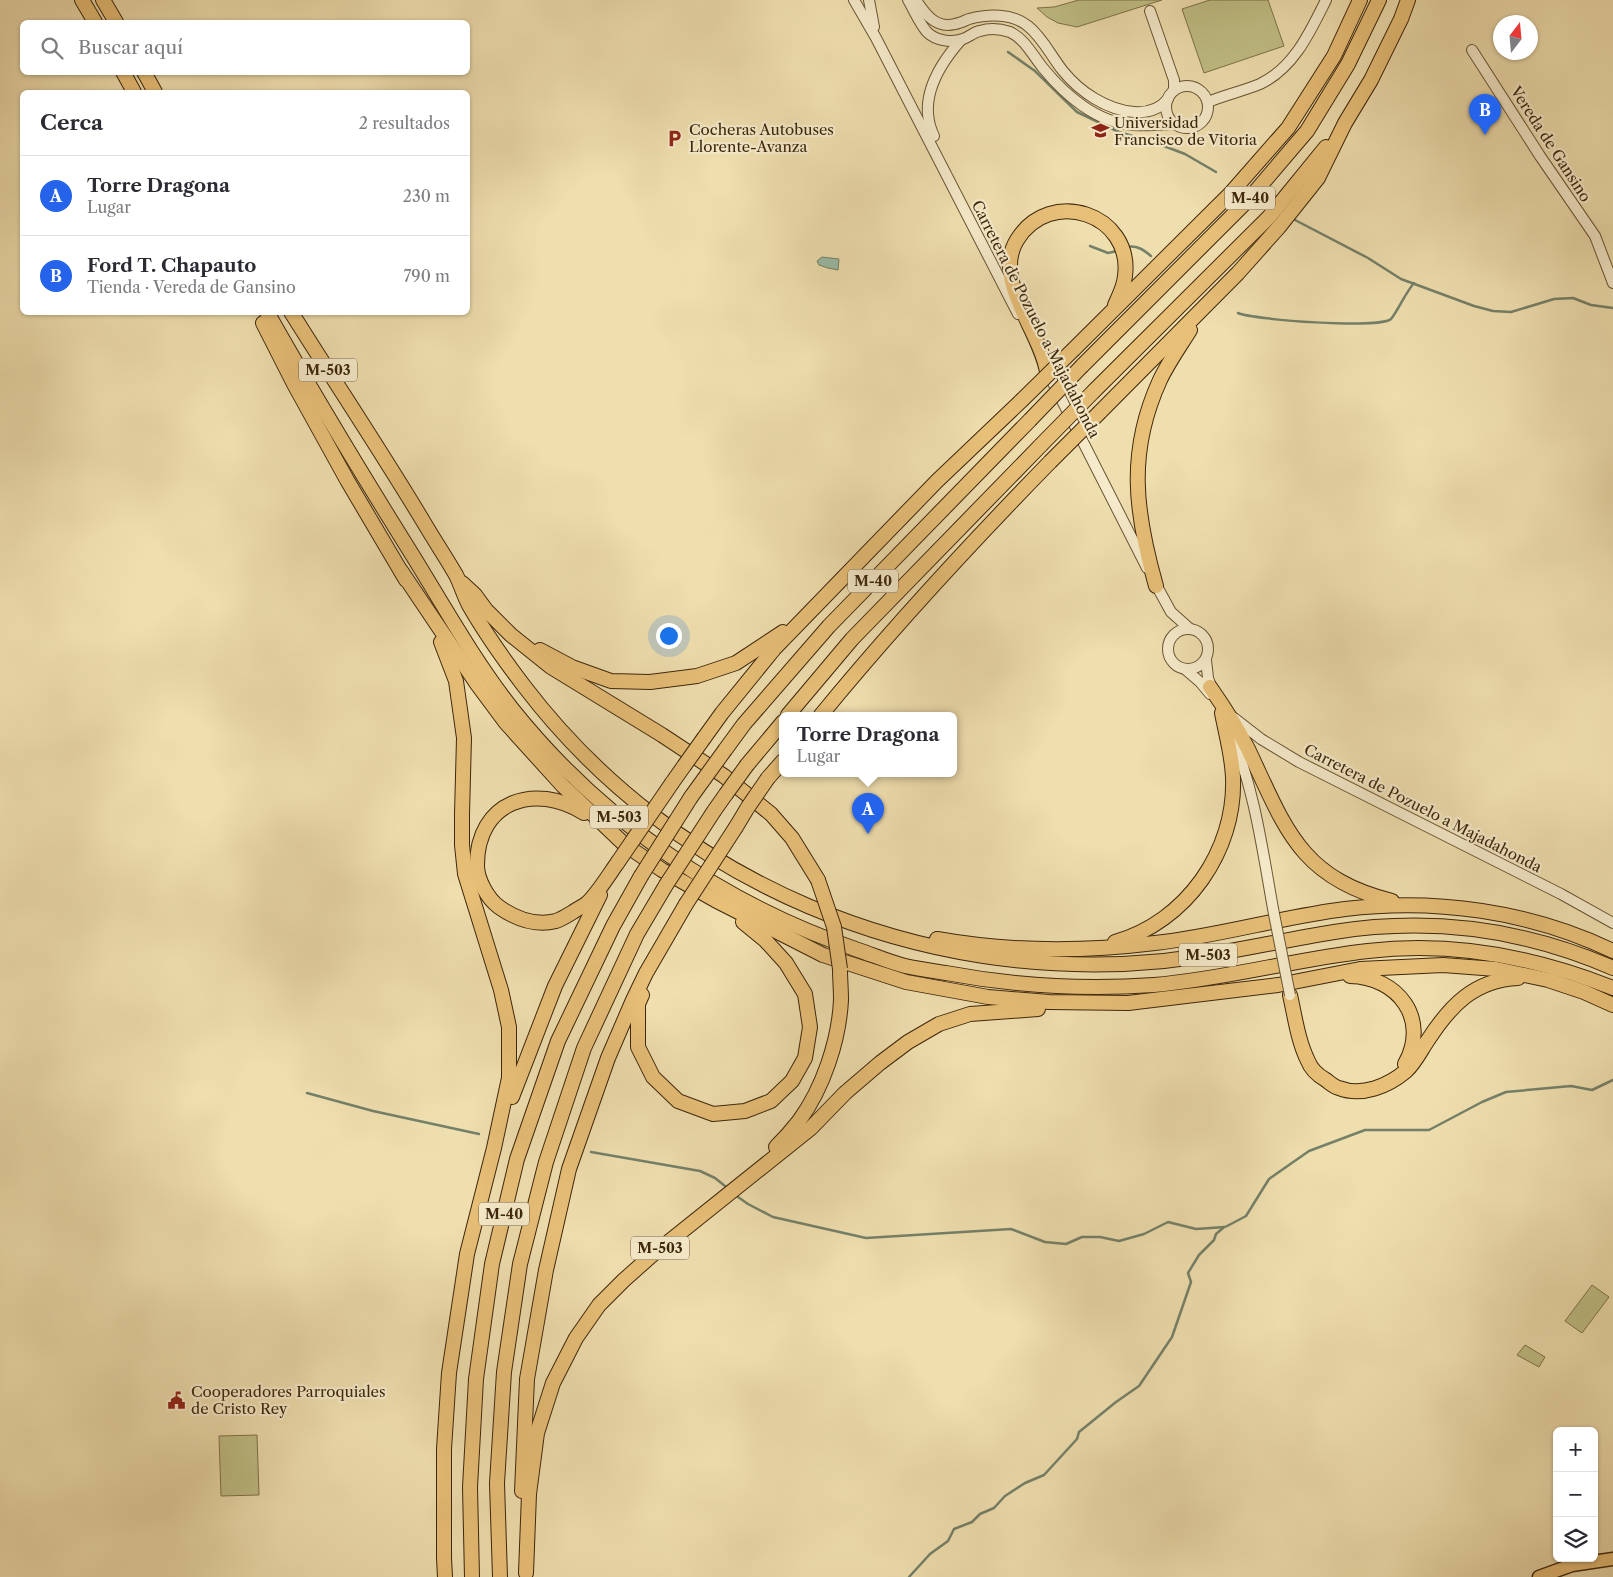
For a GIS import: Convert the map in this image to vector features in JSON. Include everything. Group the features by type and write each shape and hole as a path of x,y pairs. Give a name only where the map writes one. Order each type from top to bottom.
{"highway":[{"path":"82,0 94,20"},
{"path":"103,0 115,20"},
{"path":"602,823 570,804 543,797 524,799 506,806 491,819 480,840 477,866 482,885 494,903 511,916 536,923 557,921 586,904 618,862 722,713 774,650 937,481 1111,313 1230,194 1288,128 1334,56 1360,0"},
{"name":"M-40","path":"472,1577 470,1487 476,1379 492,1264 517,1159 558,1041 613,926 641,876 691,797 744,724 829,626 1082,366 1248,199 1307,131 1348,64 1379,0"},
{"name":"M-40","path":"791,712 852,639 1094,391 1269,217 1346,123 1371,80 1401,19 1408,0"},
{"path":"125,75 133,90"},
{"path":"146,75 154,90"},
{"path":"823,712 870,656 981,533 1206,306 1279,227 1318,178 1346,123"},
{"path":"1047,372 1043,354 1016,297 1011,274 1011,254 1015,243 1027,226 1044,214 1065,210 1086,214 1104,223 1118,240 1124,255 1125,266 1123,285 1111,313"},
{"path":"1156,586 1145,547 1137,497 1140,447 1146,418 1161,378 1206,306"},
{"path":"260,315 346,480 444,647 456,681 464,738 462,829 465,874 500,990 509,1027 508,1078 494,1148 467,1254 450,1374 444,1449 445,1577"},
{"name":"M-503","path":"269,315 320,403 454,622 512,707 541,742 572,774 628,825 694,872 751,905 824,938 906,966 1020,984 1091,988 1162,984 1238,973 1336,955 1372,950 1410,948 1475,951 1531,961 1567,971 1613,988"},
{"name":"M-503","path":"293,315 458,578 468,602 504,658 527,690 567,737 612,781 652,814 737,871 804,905 858,926 916,943 960,953 1023,962 1093,965 1163,961 1198,957 1332,932 1368,927 1407,925 1477,929 1504,934 1564,948 1613,968"},
{"name":"M-503","path":"401,571 477,684 506,723 542,763 624,844 662,870 715,900 823,955 906,982 988,996 1049,1002 1128,1004"},
{"name":"M-503","path":"458,578 511,635 551,667 662,735 731,781 772,814 792,838 818,880 834,927 840,969 841,1000 837,1030 829,1061 815,1094 799,1121 757,1171"},
{"path":"511,635 572,667 611,681 650,682 697,676 736,663 810,613"},
{"path":"1210,687 1222,711 1248,751 1281,820 1312,861 1329,875 1355,890 1376,897 1410,904"},
{"name":"M-503","path":"1081,950 1124,940 1159,922 1189,896 1207,873 1220,850 1233,799 1232,760 1222,711"},
{"name":"M-40","path":"500,1577 497,1483 504,1372 520,1264 546,1162 584,1048 637,934 714,811 747,765 779,727"},
{"path":"526,1575 522,1480 527,1378 546,1270 569,1169 608,1058 646,973 686,904 748,806 779,766"},
{"path":"494,1148 555,986 618,862"},
{"path":"662,946 638,1004 638,1047 653,1077 678,1101 713,1114 745,1112 770,1101 792,1081 805,1058 810,1027 805,994 786,963 766,940 715,900"},
{"name":"M-503","path":"804,905 890,929 952,942 987,947 1081,950 1157,943 1344,909 1410,904 1455,907 1536,922 1570,933 1613,951"},
{"path":"1360,969 1452,957 1531,961"},
{"name":"M-503","path":"526,1575 529,1494 537,1432 554,1383 576,1338 599,1305 651,1256 811,1128 845,1093 880,1062 908,1042 939,1024 970,1014 1008,1010 1128,1004 1278,985 1360,969 1443,965 1496,969 1548,980 1584,992 1613,1005"},
{"name":"M-503","path":"1324,976 1360,976 1374,979 1393,989 1409,1010 1414,1025 1414,1040 1408,1058 1390,1082"},
{"name":"M-503","path":"1390,1082 1407,1070 1442,1018 1462,998 1478,988 1500,979 1548,980"},
{"path":"1290,995 1302,1049 1309,1064 1320,1076 1338,1088 1356,1092 1373,1089 1390,1082"}],"main road":[{"path":"1539,1577 1572,1564 1613,1559"}],"street":[{"name":"Carretera de Pozuelo a Majadahonda","path":"854,0 876,38 1156,586 1171,612 1190,629"},
{"name":"Carretera de Pozuelo a Majadahonda","path":"869,0 876,38"},
{"path":"908,0 932,37 946,41 961,40"},
{"path":"916,0 924,13 942,25 953,25 985,16 1015,18 1033,30 1074,83 1096,99 1128,112 1150,112 1156,109 1171,94 1186,86"},
{"path":"1208,102 1259,84 1282,69 1292,60 1306,40 1326,0"},
{"path":"949,180 944,158 930,128 928,119 930,88 953,49 961,40 977,31 985,29 1000,30 1021,39 1053,79 1072,99 1095,113 1111,120 1132,125 1175,124 1190,128 1203,121 1208,112 1208,102 1206,96 1197,88 1186,86 1178,77 1152,10 1174,80 1166,108 1169,117 1175,124"},
{"name":"Vereda de Gansino","path":"1472,50 1540,156 1595,236 1613,283"},
{"name":"Carretera de Pozuelo a Majadahonda","path":"1171,612 1172,636"},
{"path":"1206,660 1194,669 1186,670 1175,666 1168,655 1168,642 1172,636 1183,629 1190,629 1203,635 1208,654 1206,670 1210,687"},
{"name":"Carretera de Pozuelo a Majadahonda","path":"1186,670 1200,682 1222,711 1238,751 1246,776 1290,995"},
{"name":"Carretera de Pozuelo a Majadahonda","path":"1222,711 1279,751 1561,894 1613,923"}],"shaded area":[{"path":"1079,0 1162,0 1077,27 1058,23 1047,17 1037,8 1054,7"},
{"path":"1210,0 1268,0 1284,46 1204,73 1182,9"},
{"path":"822,257 839,259 838,270 819,265 817,261"},
{"path":"1592,1285 1609,1297 1582,1333 1565,1321"},
{"path":"1525,1345 1545,1357 1539,1367 1517,1355"},
{"path":"257,1435 259,1495 221,1496 219,1436"}],"waterway":[{"path":"1008,52 1035,71 1077,112 1119,132 1185,154 1216,172"},
{"path":"1295,220 1368,258 1401,279 1474,306 1493,311 1511,312 1554,299 1573,298 1591,305 1613,308"},
{"path":"1090,246 1108,253 1117,251"},
{"path":"1127,247 1140,248 1151,256"},
{"path":"1238,313 1249,316 1316,322 1382,322 1391,319 1414,283"},
{"path":"738,1197 773,1217 866,1238 1011,1229 1045,1242 1066,1244 1082,1237 1100,1237 1119,1241 1144,1234 1168,1222 1196,1229 1225,1227 1246,1216 1269,1179 1309,1151 1365,1130 1429,1130 1482,1102 1506,1092 1571,1086 1592,1090 1613,1080"},
{"path":"307,1093 373,1111 479,1134"},
{"path":"591,1152 700,1171 715,1178 725,1186"},
{"path":"909,1577 930,1554 948,1541 954,1529 972,1522 980,1514 994,1508 1005,1496 1025,1483 1044,1475 1077,1439 1079,1432 1139,1386 1172,1337 1191,1282 1188,1273 1199,1255 1223,1228"}],"place":[{"name":"Universidad Francisco de Vitoria","path":"1100,131"},
{"name":"Ford T. Chapauto","path":"1485,135"},
{"name":"Cocheras Autobuses Llorente-Avanza","path":"675,138"},
{"name":"Torre Dragona","path":"868,834"},
{"name":"Cooperadores Parroquiales de Cristo Rey","path":"177,1400"}]}
